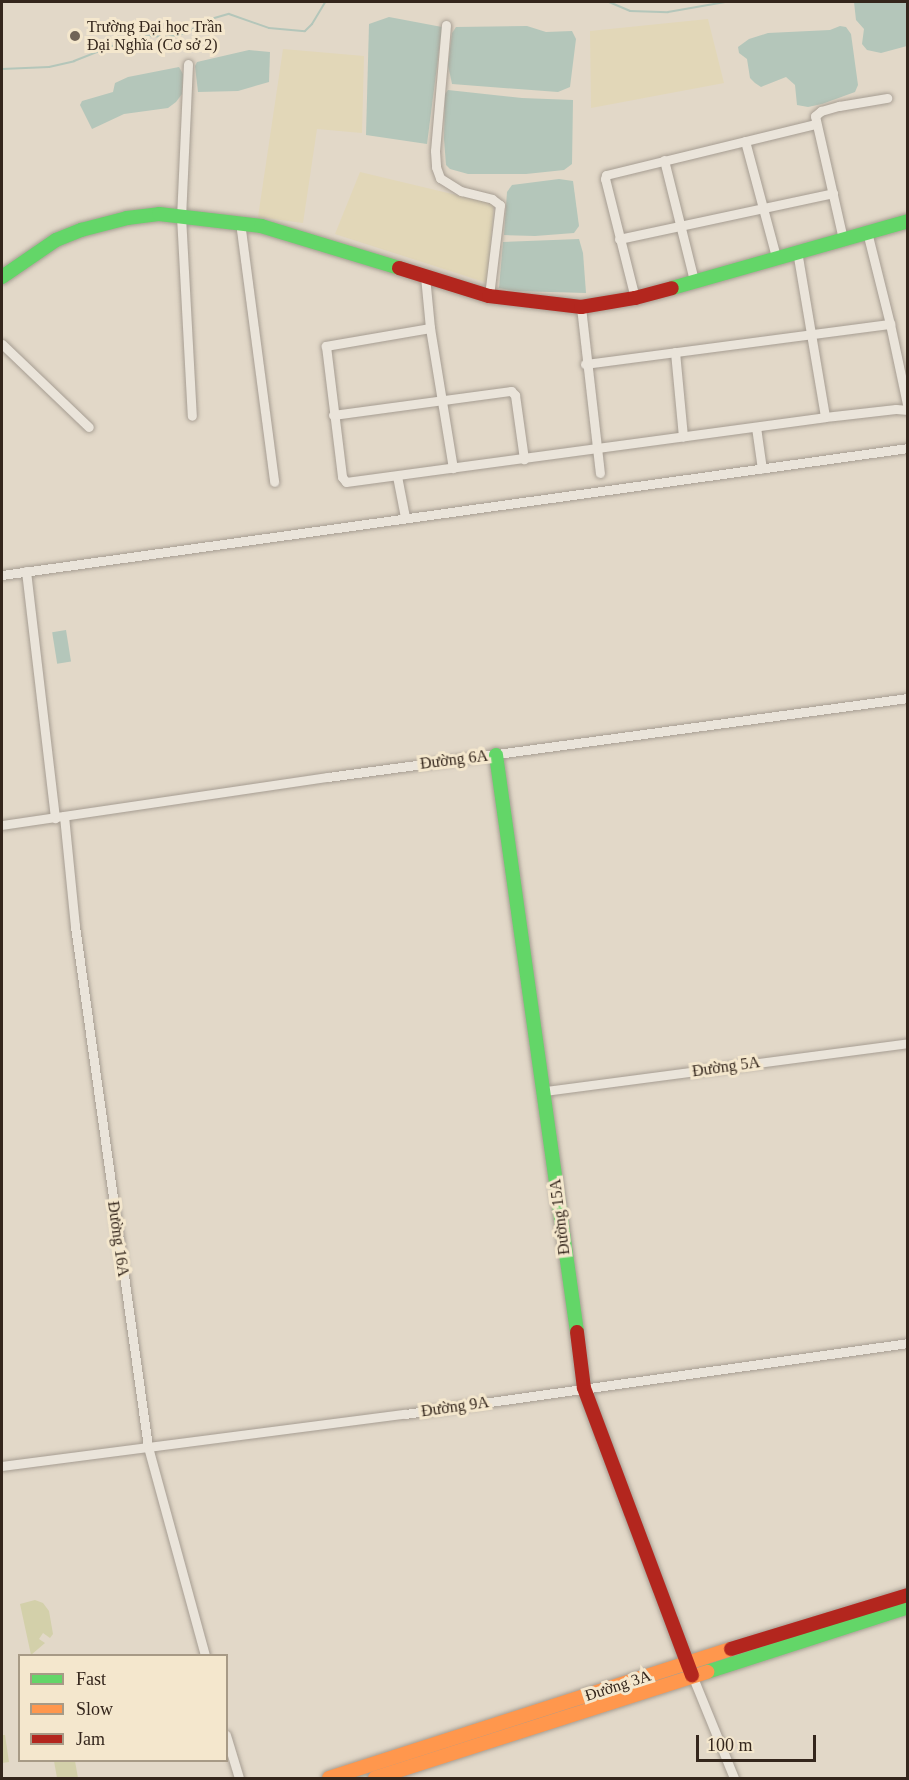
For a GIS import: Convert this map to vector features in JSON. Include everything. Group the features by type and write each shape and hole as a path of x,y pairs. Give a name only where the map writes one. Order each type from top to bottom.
{"street":[{"path":"446,25 435,151 436,167 440,178 461,191 492,199 500,206 489,296"},
{"path":"188,64 181,216 192,416"},
{"path":"843,239 815,116 821,111 887,98"},
{"path":"635,298 619,239 606,175 816,124"},
{"path":"745,141 776,256"},
{"path":"664,160 694,280"},
{"path":"619,239 833,193"},
{"path":"2,277 56,240 81,230 127,218 159,214 240,222 489,296 580,307 635,298 776,256 908,221"},
{"path":"240,222 274,482"},
{"path":"430,328 326,346 342,477 346,482 825,417 896,409 908,410 867,232"},
{"path":"797,251 825,417"},
{"path":"425,276 430,328 453,468"},
{"path":"580,307 585,364 600,473"},
{"path":"585,364 890,324"},
{"path":"2,344 89,427"},
{"path":"675,352 683,437"},
{"path":"333,415 513,392 524,459"},
{"path":"756,427 762,469"},
{"path":"2,575 908,448"},
{"path":"397,476 405,517"},
{"name":"Đường 16A","path":"26,571 148,1447 204,1654"},
{"name":"Đường 6A","path":"2,825 327,777 908,698"},
{"name":"Đường 15A","path":"496,755 545,1091 584,1388 617,1482 734,1779"},
{"name":"Đường 5A","path":"545,1091 908,1043"},
{"name":"Đường 9A","path":"2,1466 908,1343"},
{"name":"Đường 3A","path":"375,1779 690,1668 908,1595"},
{"name":"Đường 3A","path":"329,1779 690,1668 908,1606"},
{"path":"228,1742 239,1779"}],"shaded area":[{"path":"854,2 907,2 907,46 881,53 867,50 862,44 864,29 856,20"},
{"path":"389,17 442,27 427,144 366,135 369,24"},
{"path":"708,19 724,83 591,108 590,31"},
{"path":"527,26 546,32 572,31 576,39 570,87 558,92 452,84 448,65 452,33 456,27"},
{"path":"840,26 846,27 851,34 858,85 855,92 822,104 808,107 797,105 795,85 786,77 761,87 750,78 747,59 739,53 738,47 749,39 768,33 830,30"},
{"path":"283,49 364,56 362,133 317,129 303,223 258,217"},
{"path":"249,50 270,52 269,82 238,91 198,92 195,66 197,62"},
{"path":"179,67 183,74 182,94 168,108 124,114 92,129 80,105 82,101 113,92 115,83 128,77"},
{"path":"448,90 522,98 573,100 572,164 564,170 526,174 468,174 450,169 446,165 444,139 445,94"},
{"path":"360,172 494,204 487,283 335,234"},
{"path":"559,179 573,181 579,226 574,233 535,236 504,235 507,192 512,185"},
{"path":"579,239 583,253 586,293 514,291 499,288 503,242"},
{"path":"66,630 71,662 57,664 52,632"},
{"path":"35,1600 43,1603 49,1611 53,1634 50,1638 43,1633 39,1639 45,1643 32,1654 31,1654 20,1604"},
{"path":"657,1678 658,1681 360,1778 345,1778"},
{"path":"2,1735 5,1735 9,1762 2,1763"},
{"path":"54,1762 75,1762 78,1778 57,1778"}],"waterway":[{"path":"2,69 49,67 74,61 125,41 149,36 168,37 187,33 204,21 229,14 269,28 305,31 325,2"},
{"path":"609,2 630,11 668,12 725,2"}],"traffic: fast":[{"path":"2,277 56,240 81,230 127,218 159,214 261,226 399,268"},
{"path":"672,288 908,221"},
{"path":"496,755 577,1332"},
{"path":"707,1672 908,1607"}],"traffic: slow":[{"path":"329,1778 731,1649"},
{"path":"375,1778 707,1672"}],"traffic: jam":[{"path":"399,268 489,296 581,307 635,298 672,288"},
{"path":"577,1332 584,1388 692,1675"},
{"path":"731,1649 908,1595"}],"place":[{"name":"Trường Đại học Trần Đại Nghĩa (Cơ sở 2)","path":"75,36"}]}
